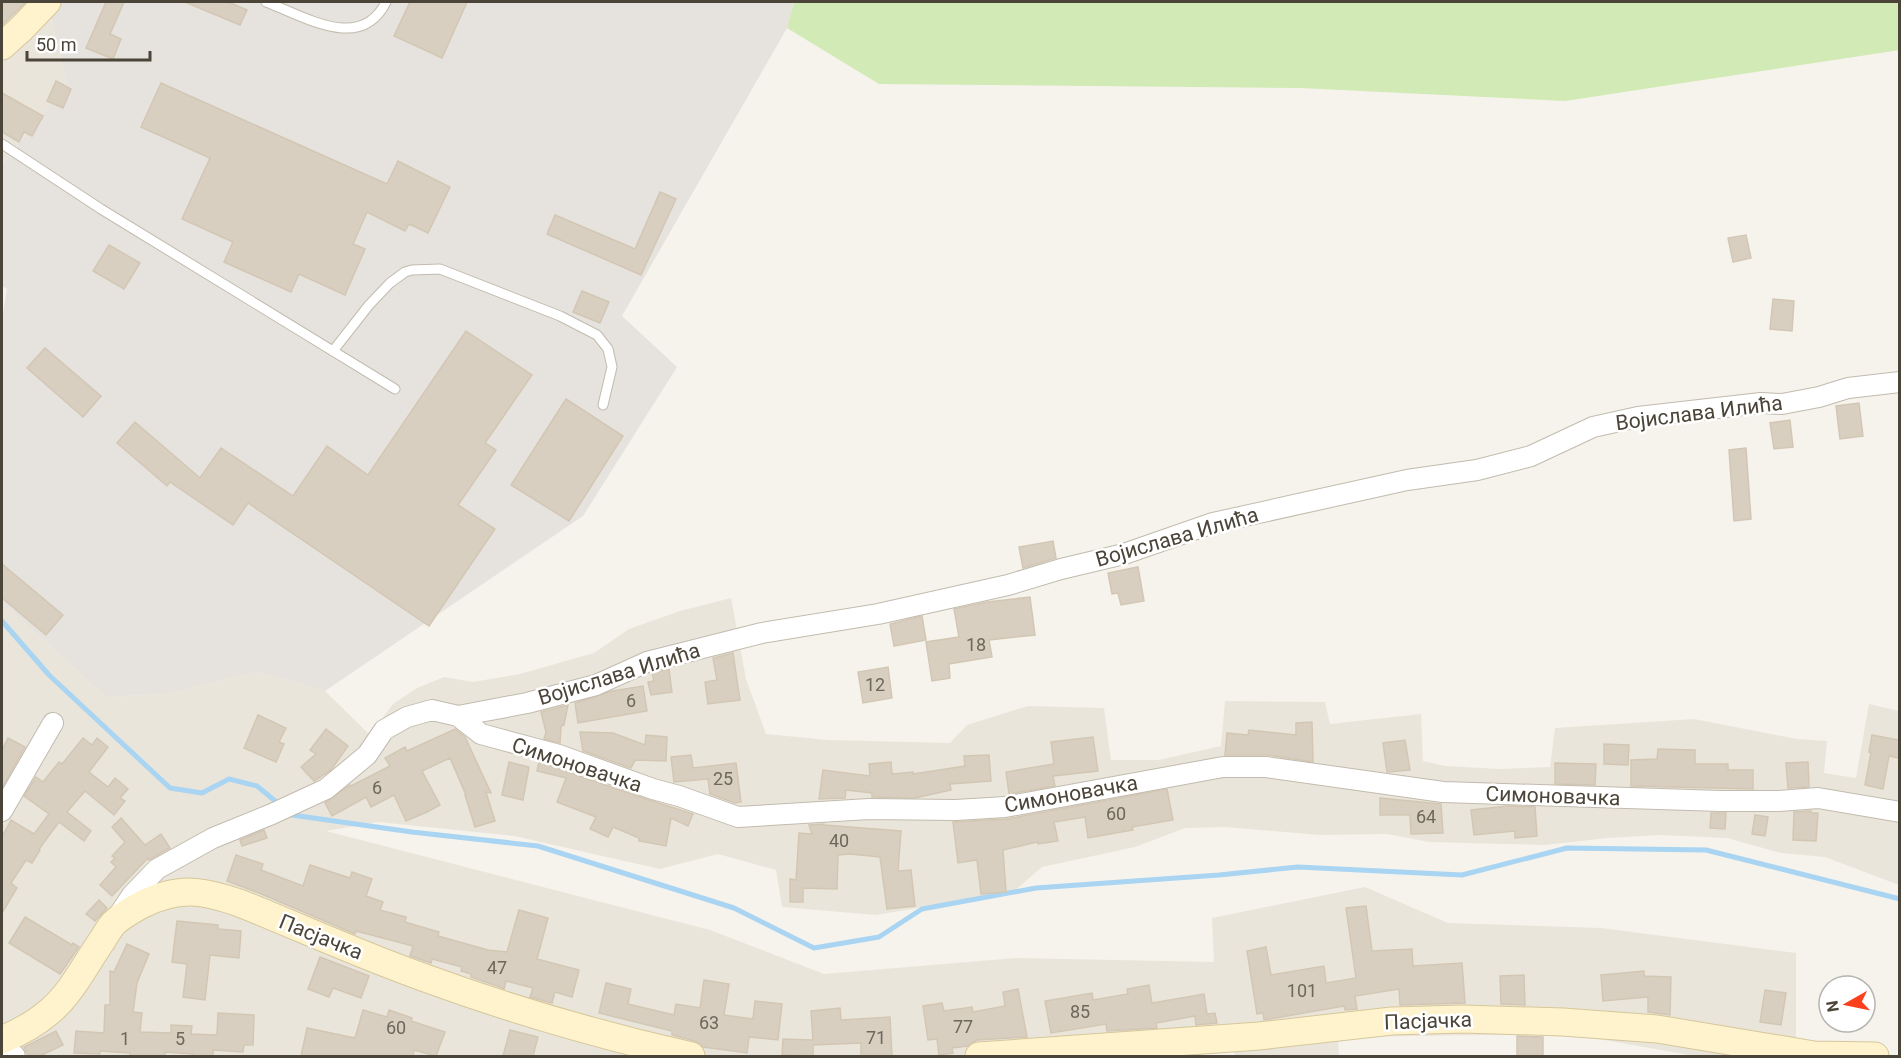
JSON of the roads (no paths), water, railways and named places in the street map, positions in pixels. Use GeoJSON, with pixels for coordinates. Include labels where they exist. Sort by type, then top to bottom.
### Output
{"type":"FeatureCollection","features":[{"type":"Feature","properties":{"kind":"main road"},"geometry":{"type":"LineString","coordinates":[[2,46],[47,2]]}},
{"type":"Feature","properties":{"kind":"main road","name":"Пасјачка"},"geometry":{"type":"LineString","coordinates":[[2,1040],[23,1030],[51,1011],[69,989],[113,924],[134,909],[170,893],[191,892],[212,894],[242,904],[397,968],[468,993],[578,1026],[691,1056]]}},
{"type":"Feature","properties":{"kind":"main road","name":"Пасјачка"},"geometry":{"type":"LineString","coordinates":[[979,1056],[1259,1036],[1392,1021],[1463,1019],[1553,1021],[1657,1029],[1814,1055],[1875,1056]]}},
{"type":"Feature","properties":{"kind":"street","name":"Војислава Илића"},"geometry":{"type":"LineString","coordinates":[[458,716],[527,703],[596,685],[647,662],[762,633],[878,614],[1008,585],[1124,554],[1213,523],[1407,480],[1488,468],[1532,456],[1593,427],[1638,417],[1761,403],[1782,404],[1819,397],[1848,388],[1899,382]]}},
{"type":"Feature","properties":{"kind":"street","name":"Симоновачка"},"geometry":{"type":"LineString","coordinates":[[113,924],[132,895],[157,869],[213,838],[326,789],[367,755],[384,730],[407,717],[432,710],[458,716],[481,734],[558,755],[738,817],[869,809],[956,810],[1005,807],[1223,767],[1266,767],[1443,792],[1721,801],[1818,798],[1899,812]]}},
{"type":"Feature","properties":{"kind":"street"},"geometry":{"type":"LineString","coordinates":[[2,811],[53,723]]}},
{"type":"Feature","properties":{"kind":"street"},"geometry":{"type":"LineString","coordinates":[[2,1045],[15,1056]]}},
{"type":"Feature","properties":{"kind":"lane"},"geometry":{"type":"LineString","coordinates":[[266,2],[344,30],[367,24],[379,13],[386,2]]}},
{"type":"Feature","properties":{"kind":"lane"},"geometry":{"type":"LineString","coordinates":[[2,144],[101,209],[395,389]]}},
{"type":"Feature","properties":{"kind":"lane"},"geometry":{"type":"LineString","coordinates":[[333,351],[369,305],[390,283],[405,272],[412,270],[440,269],[560,316],[597,335],[608,349],[612,367],[603,405]]}},
{"type":"Feature","properties":{"kind":"waterway"},"geometry":{"type":"LineString","coordinates":[[2,621],[49,675],[170,788],[202,793],[229,779],[257,786],[280,805]]}},
{"type":"Feature","properties":{"kind":"waterway"},"geometry":{"type":"LineString","coordinates":[[287,811],[292,815],[412,832],[538,846],[734,908],[814,948],[879,937],[922,909],[1036,888],[1298,867],[1462,875],[1567,848],[1706,850],[1900,899]]}}]}
